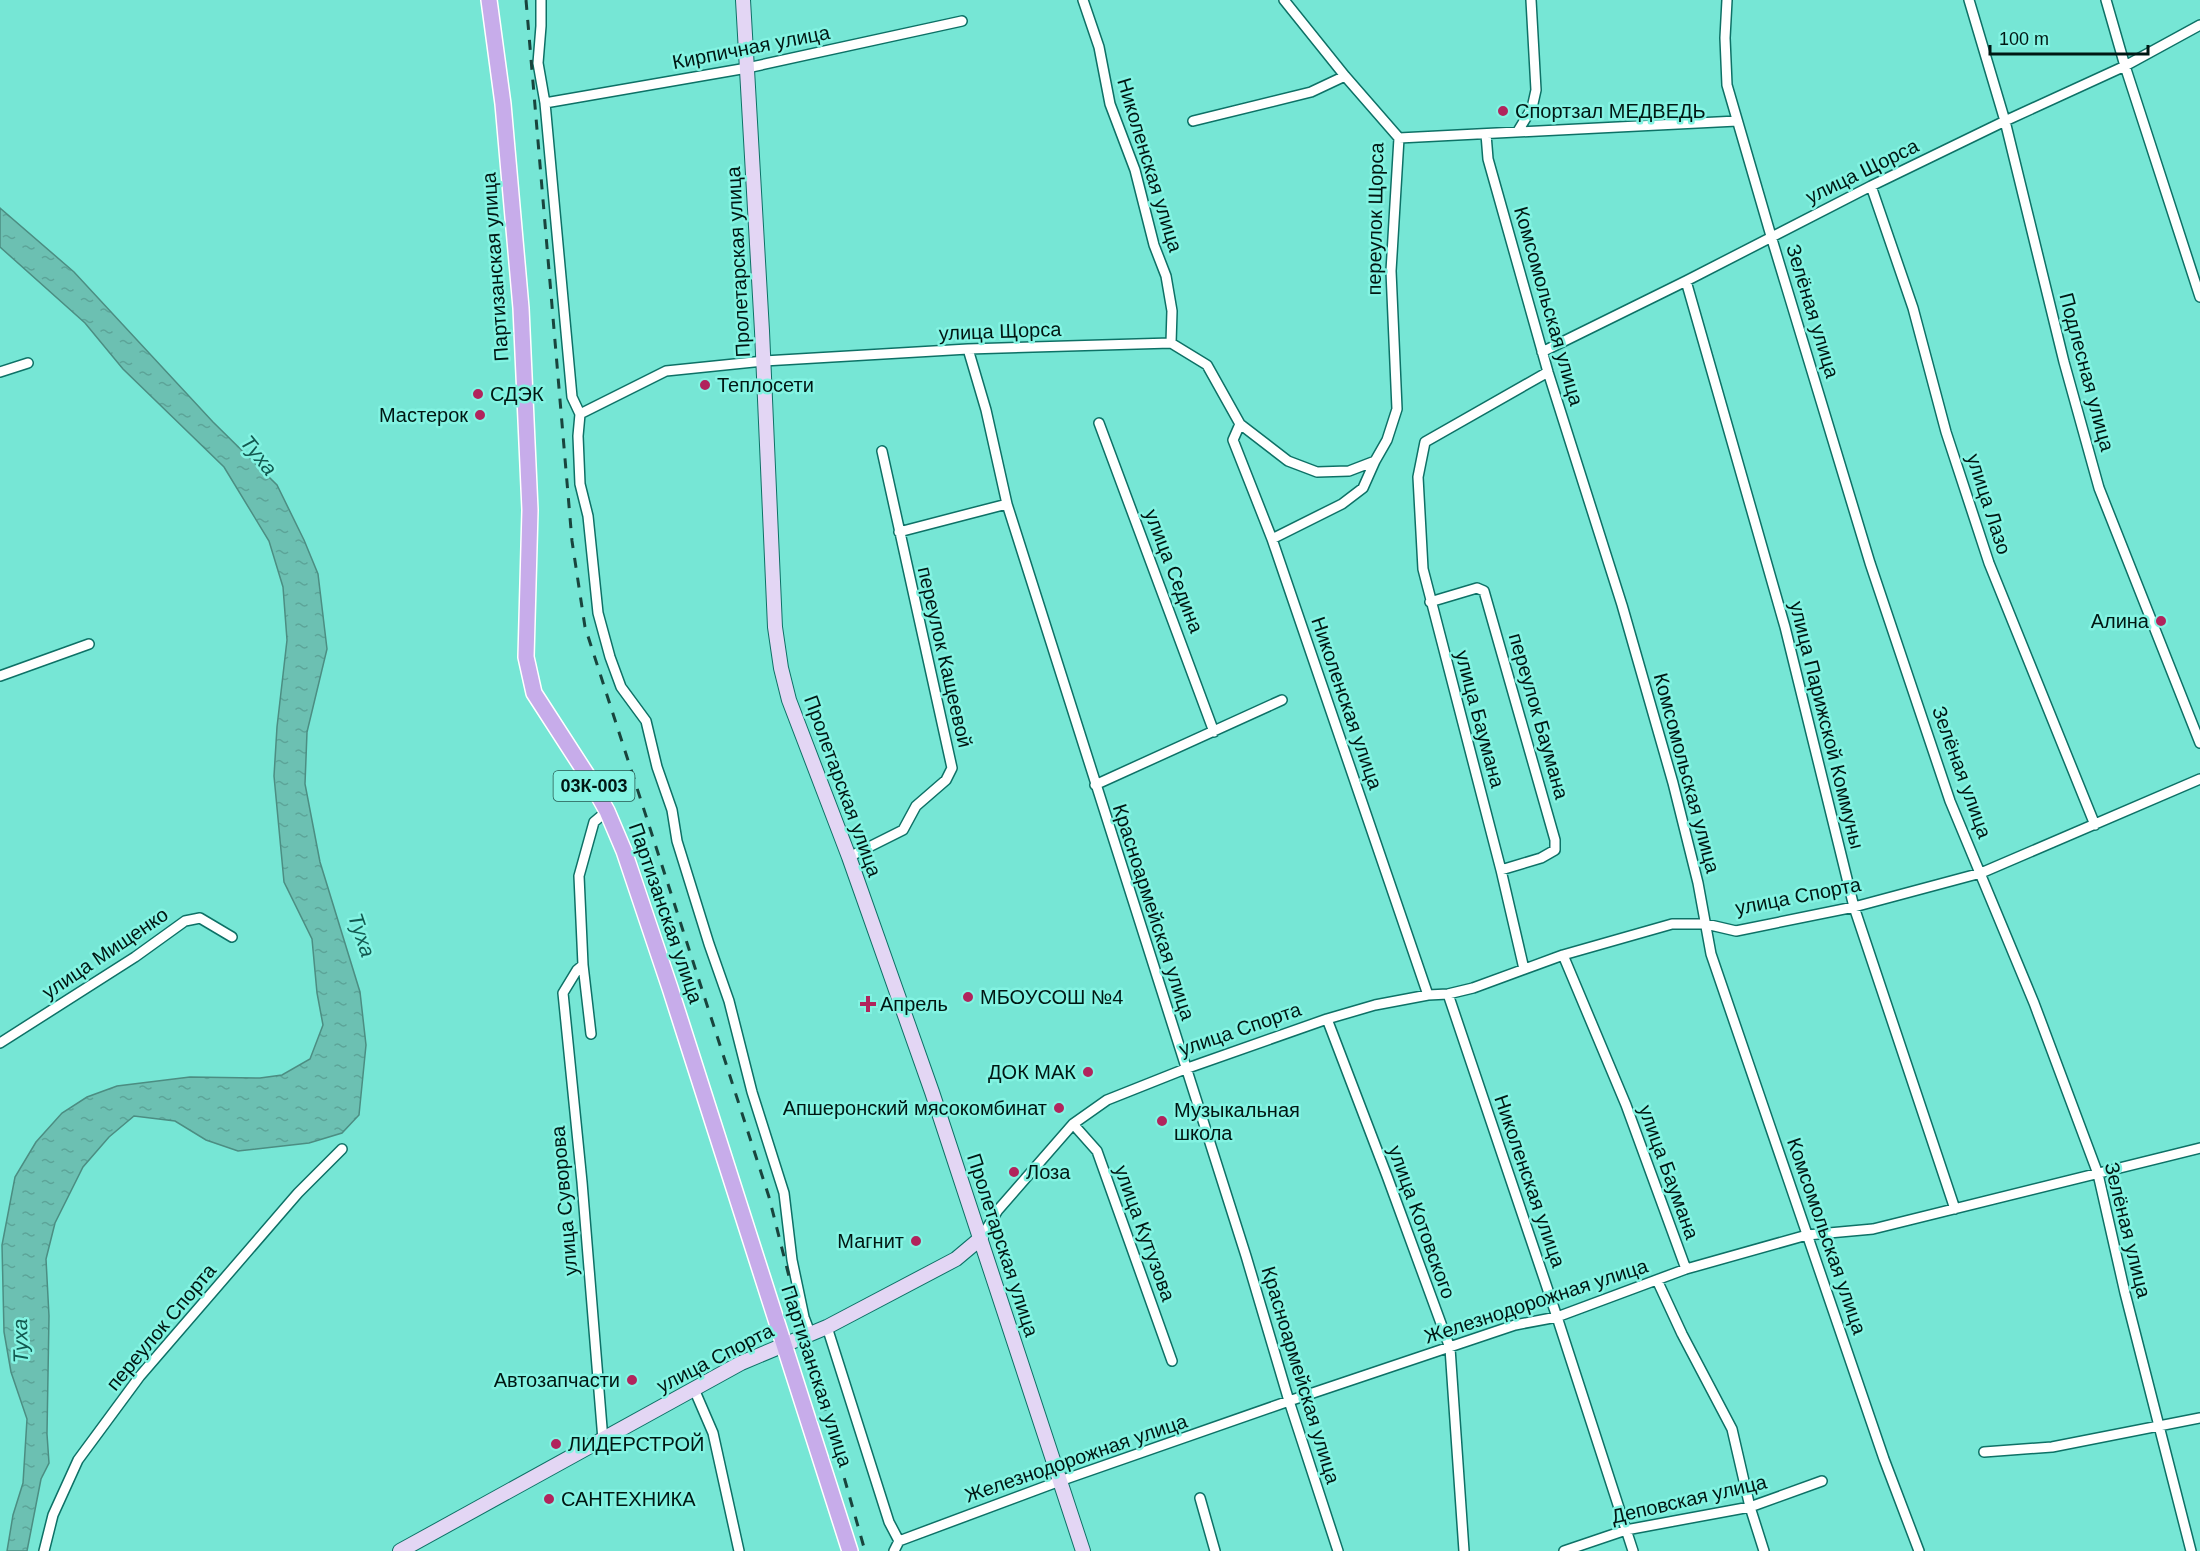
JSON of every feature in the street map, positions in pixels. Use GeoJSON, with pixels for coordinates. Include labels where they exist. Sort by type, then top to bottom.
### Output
{"type":"FeatureCollection","features":[{"type":"Feature","properties":{"kind":"main road","name":"Партизанская улица"},"geometry":{"type":"LineString","coordinates":[[489,0],[503,104],[522,308],[530,510],[526,657],[534,693],[587,775],[607,811],[624,851],[785,1343],[850,1551]]}},
{"type":"Feature","properties":{"kind":"street","name":"Партизанская улица"},"geometry":{"type":"LineString","coordinates":[[541,0],[542,26],[538,63],[545,103],[572,397],[580,414],[580,484],[588,516],[598,613],[621,687],[646,721],[652,739],[655,760],[672,810],[677,841],[729,1001],[752,1092],[784,1194],[792,1260],[804,1317],[810,1333]]}},
{"type":"Feature","properties":{"kind":"street","name":"Пролетарская улица"},"geometry":{"type":"LineString","coordinates":[[743,0],[764,361],[776,627],[781,668],[800,730],[849,857],[932,1092],[1083,1551]]}},
{"type":"Feature","properties":{"kind":"street","name":"Николенская улица"},"geometry":{"type":"LineString","coordinates":[[1083,0],[1099,47],[1110,104],[1135,170],[1154,245],[1166,276],[1172,311],[1171,343]]}},
{"type":"Feature","properties":{"kind":"street","name":"переулок Щорса"},"geometry":{"type":"LineString","coordinates":[[1284,0],[1399,138],[1391,271],[1397,409],[1387,440],[1374,461]]}},
{"type":"Feature","properties":{"kind":"street"},"geometry":{"type":"LineString","coordinates":[[1518,132],[1532,108],[1536,90],[1531,0]]}},
{"type":"Feature","properties":{"kind":"street","name":"Зелёная улица"},"geometry":{"type":"LineString","coordinates":[[1727,0],[1725,38],[1727,85],[1771,236],[1882,597],[1950,801],[2034,1003],[2098,1174],[2125,1293],[2191,1551]]}},
{"type":"Feature","properties":{"kind":"street","name":"Подлесная улица"},"geometry":{"type":"LineString","coordinates":[[1969,0],[2005,121],[2064,362],[2099,488],[2200,743]]}},
{"type":"Feature","properties":{"kind":"street"},"geometry":{"type":"LineString","coordinates":[[2106,0],[2125,66],[2200,297]]}},
{"type":"Feature","properties":{"kind":"street","name":"Кирпичная улица"},"geometry":{"type":"LineString","coordinates":[[545,103],[747,68],[962,21]]}},
{"type":"Feature","properties":{"kind":"street","name":"улица Щорса"},"geometry":{"type":"LineString","coordinates":[[1542,352],[1871,186],[2125,66],[2200,25]]}},
{"type":"Feature","properties":{"kind":"street"},"geometry":{"type":"LineString","coordinates":[[1193,121],[1311,92],[1345,76]]}},
{"type":"Feature","properties":{"kind":"street"},"geometry":{"type":"LineString","coordinates":[[1399,138],[1737,121]]}},
{"type":"Feature","properties":{"kind":"street","name":"Комсомольская улица"},"geometry":{"type":"LineString","coordinates":[[1486,134],[1488,159],[1542,352],[1622,605],[1673,783],[1711,954],[1884,1459],[1919,1551]]}},
{"type":"Feature","properties":{"kind":"street","name":"улица Лазо"},"geometry":{"type":"LineString","coordinates":[[1871,186],[1913,308],[1946,432],[1989,563],[2095,825]]}},
{"type":"Feature","properties":{"kind":"street","name":"улица Парижской Коммуны"},"geometry":{"type":"LineString","coordinates":[[1686,281],[1785,627],[1854,907],[1955,1209]]}},
{"type":"Feature","properties":{"kind":"street"},"geometry":{"type":"LineString","coordinates":[[1171,343],[1207,365],[1240,424],[1288,461],[1317,472],[1349,471],[1374,461]]}},
{"type":"Feature","properties":{"kind":"street","name":"улица Щорса"},"geometry":{"type":"LineString","coordinates":[[580,414],[666,371],[764,361],[968,349],[1171,343]]}},
{"type":"Feature","properties":{"kind":"street","name":"Красноармейская улица"},"geometry":{"type":"LineString","coordinates":[[968,349],[986,410],[1007,504],[1338,1551]]}},
{"type":"Feature","properties":{"kind":"street"},"geometry":{"type":"LineString","coordinates":[[0,372],[28,363]]}},
{"type":"Feature","properties":{"kind":"street","name":"улица Баумана"},"geometry":{"type":"LineString","coordinates":[[1524,969],[1501,870],[1430,602],[1423,569],[1418,477],[1425,442],[1548,372]]}},
{"type":"Feature","properties":{"kind":"street","name":"улица Седина"},"geometry":{"type":"LineString","coordinates":[[1099,423],[1214,732]]}},
{"type":"Feature","properties":{"kind":"street","name":"Николенская улица"},"geometry":{"type":"LineString","coordinates":[[1240,424],[1233,440],[1272,538],[1428,995]]}},
{"type":"Feature","properties":{"kind":"street","name":"переулок Кащеевой"},"geometry":{"type":"LineString","coordinates":[[849,857],[903,830],[916,806],[946,780],[952,768],[882,451]]}},
{"type":"Feature","properties":{"kind":"street"},"geometry":{"type":"LineString","coordinates":[[1272,538],[1342,504],[1364,488],[1374,461]]}},
{"type":"Feature","properties":{"kind":"street"},"geometry":{"type":"LineString","coordinates":[[899,532],[1007,504]]}},
{"type":"Feature","properties":{"kind":"street","name":"переулок Баумана"},"geometry":{"type":"LineString","coordinates":[[1430,602],[1477,588],[1484,591],[1555,840],[1555,850],[1541,858],[1501,870]]}},
{"type":"Feature","properties":{"kind":"street"},"geometry":{"type":"LineString","coordinates":[[0,676],[89,644]]}},
{"type":"Feature","properties":{"kind":"street"},"geometry":{"type":"LineString","coordinates":[[1095,785],[1282,700]]}},
{"type":"Feature","properties":{"kind":"street","name":"улица Спорта"},"geometry":{"type":"LineString","coordinates":[[400,1551],[741,1363],[827,1327],[957,1259],[981,1238],[998,1210],[1073,1124],[1107,1100],[1185,1069],[1327,1019],[1375,1005],[1473,988],[1563,955],[1671,924],[1706,924],[1736,931],[1854,907],[1981,873],[2200,780]]}},
{"type":"Feature","properties":{"kind":"street"},"geometry":{"type":"LineString","coordinates":[[591,1034],[583,966],[579,876],[594,822],[607,811]]}},
{"type":"Feature","properties":{"kind":"street","name":"улица Мищенко"},"geometry":{"type":"LineString","coordinates":[[0,1043],[135,957],[185,921],[200,918],[232,937]]}},
{"type":"Feature","properties":{"kind":"street","name":"улица Баумана"},"geometry":{"type":"LineString","coordinates":[[1563,955],[1626,1105],[1686,1269]]}},
{"type":"Feature","properties":{"kind":"street","name":"улица Суворова"},"geometry":{"type":"LineString","coordinates":[[583,966],[577,970],[563,993],[582,1182],[603,1440]]}},
{"type":"Feature","properties":{"kind":"street","name":"Николенская улица"},"geometry":{"type":"LineString","coordinates":[[1448,994],[1633,1551]]}},
{"type":"Feature","properties":{"kind":"street","name":"улица Котовского"},"geometry":{"type":"LineString","coordinates":[[1327,1019],[1450,1348],[1464,1551]]}},
{"type":"Feature","properties":{"kind":"street","name":"улица Кутузова"},"geometry":{"type":"LineString","coordinates":[[1073,1124],[1097,1151],[1172,1361]]}},
{"type":"Feature","properties":{"kind":"street","name":"Железнодорожная улица"},"geometry":{"type":"LineString","coordinates":[[899,1541],[1060,1481],[1289,1401],[1515,1325],[1557,1317],[1686,1269],[1808,1235],[1873,1229],[2200,1148]]}},
{"type":"Feature","properties":{"kind":"street","name":"переулок Спорта"},"geometry":{"type":"LineString","coordinates":[[44,1551],[53,1515],[78,1460],[140,1376],[298,1193],[342,1149]]}},
{"type":"Feature","properties":{"kind":"street"},"geometry":{"type":"LineString","coordinates":[[1657,1280],[1682,1334],[1732,1429],[1750,1507],[1764,1551]]}},
{"type":"Feature","properties":{"kind":"street","name":"Партизанская улица"},"geometry":{"type":"LineString","coordinates":[[827,1327],[886,1512],[899,1541]]}},
{"type":"Feature","properties":{"kind":"street"},"geometry":{"type":"LineString","coordinates":[[694,1389],[713,1433],[739,1551]]}},
{"type":"Feature","properties":{"kind":"street"},"geometry":{"type":"LineString","coordinates":[[1984,1452],[2052,1447],[2200,1418]]}},
{"type":"Feature","properties":{"kind":"street","name":"Деповская улица"},"geometry":{"type":"LineString","coordinates":[[1564,1551],[1626,1530],[1750,1507],[1821,1481]]}},
{"type":"Feature","properties":{"kind":"street"},"geometry":{"type":"LineString","coordinates":[[1200,1498],[1215,1551]]}},
{"type":"Feature","properties":{"kind":"street"},"geometry":{"type":"LineString","coordinates":[[894,1551],[899,1541]]}},
{"type":"Feature","properties":{"kind":"water","name":"Туха"},"geometry":{"type":"Polygon","coordinates":[[[0,208],[74,272],[213,422],[277,485],[304,540],[318,574],[327,649],[307,732],[305,784],[320,862],[360,992],[366,1045],[359,1115],[342,1133],[309,1143],[238,1151],[206,1140],[175,1121],[134,1116],[109,1137],[83,1167],[55,1223],[46,1259],[49,1316],[47,1434],[49,1463],[41,1479],[27,1551],[7,1551],[13,1515],[23,1483],[27,1419],[11,1372],[4,1332],[2,1245],[15,1177],[36,1142],[62,1113],[87,1097],[117,1086],[190,1077],[260,1078],[282,1075],[310,1059],[323,1025],[317,993],[312,939],[284,882],[274,776],[287,640],[283,587],[269,541],[224,467],[123,369],[85,323],[0,247],[0,208]]]}},
{"type":"Feature","properties":{"kind":"railway"},"geometry":{"type":"LineString","coordinates":[[526,0],[572,541],[585,627],[769,1197],[804,1336],[865,1551]]}},
{"type":"Feature","properties":{"kind":"place","name":"Спортзал МЕДВЕДЬ"},"geometry":{"type":"Point","coordinates":[1503,111]}},
{"type":"Feature","properties":{"kind":"place","name":"Теплосети"},"geometry":{"type":"Point","coordinates":[705,385]}},
{"type":"Feature","properties":{"kind":"place","name":"СДЭК"},"geometry":{"type":"Point","coordinates":[478,394]}},
{"type":"Feature","properties":{"kind":"place","name":"Мастерок"},"geometry":{"type":"Point","coordinates":[480,415]}},
{"type":"Feature","properties":{"kind":"place","name":"Алина"},"geometry":{"type":"Point","coordinates":[2161,621]}},
{"type":"Feature","properties":{"kind":"place","name":"МБОУСОШ №4"},"geometry":{"type":"Point","coordinates":[968,997]}},
{"type":"Feature","properties":{"kind":"place","name":"Апрель"},"geometry":{"type":"Point","coordinates":[868,1004]}},
{"type":"Feature","properties":{"kind":"place","name":"ДОК МАК"},"geometry":{"type":"Point","coordinates":[1088,1072]}},
{"type":"Feature","properties":{"kind":"place","name":"Апшеронский мясокомбинат"},"geometry":{"type":"Point","coordinates":[1059,1108]}},
{"type":"Feature","properties":{"kind":"place","name":"Музыкальная школа"},"geometry":{"type":"Point","coordinates":[1162,1121]}},
{"type":"Feature","properties":{"kind":"place","name":"Лоза"},"geometry":{"type":"Point","coordinates":[1014,1172]}},
{"type":"Feature","properties":{"kind":"place","name":"Магнит"},"geometry":{"type":"Point","coordinates":[916,1241]}},
{"type":"Feature","properties":{"kind":"place","name":"Автозапчасти"},"geometry":{"type":"Point","coordinates":[632,1380]}},
{"type":"Feature","properties":{"kind":"place","name":"ЛИДЕРСТРОЙ"},"geometry":{"type":"Point","coordinates":[556,1444]}},
{"type":"Feature","properties":{"kind":"place","name":"САНТЕХНИКА"},"geometry":{"type":"Point","coordinates":[549,1499]}}]}
